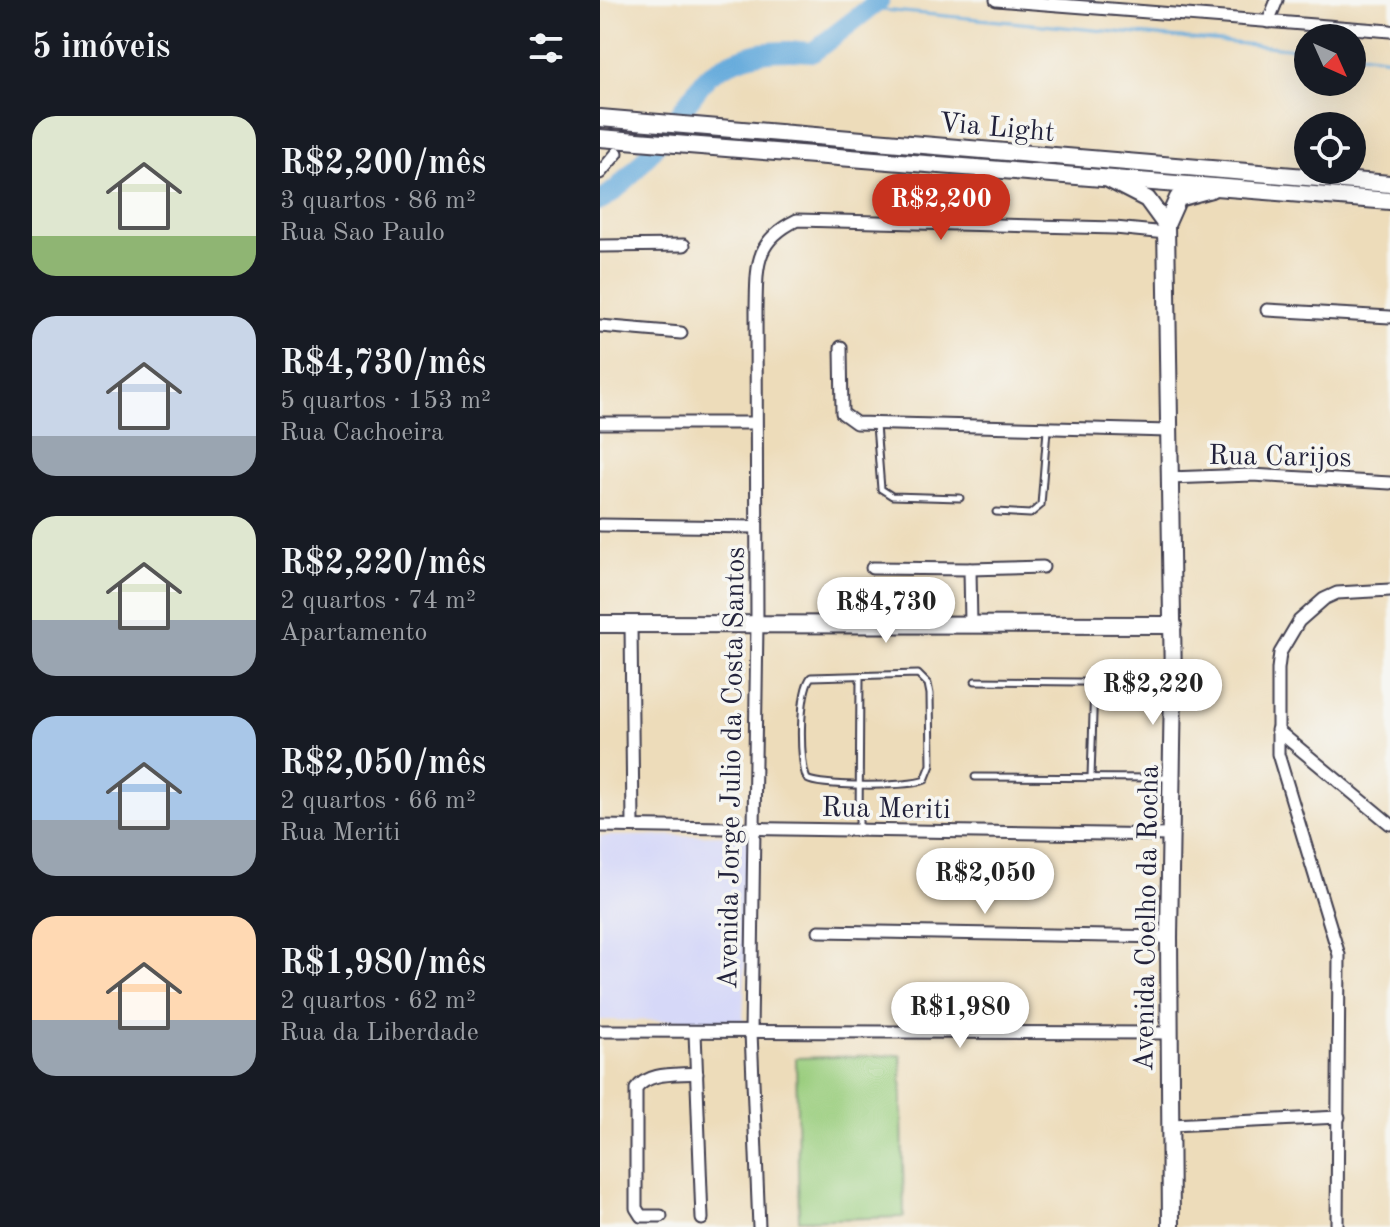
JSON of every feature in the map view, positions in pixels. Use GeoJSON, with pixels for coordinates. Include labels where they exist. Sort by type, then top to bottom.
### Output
{"type":"FeatureCollection","features":[{"type":"Feature","properties":{"kind":"main road","name":"Via Light"},"geometry":{"type":"LineString","coordinates":[[600,118],[1390,184]]}},
{"type":"Feature","properties":{"kind":"main road","name":"Via Light"},"geometry":{"type":"LineString","coordinates":[[600,138],[1390,201]]}},
{"type":"Feature","properties":{"kind":"main road"},"geometry":{"type":"LineString","coordinates":[[1104,177],[1147,199],[1166,229]]}},
{"type":"Feature","properties":{"kind":"main road"},"geometry":{"type":"LineString","coordinates":[[1166,229],[1172,207],[1185,194],[1229,187]]}},
{"type":"Feature","properties":{"kind":"main road","name":"Avenida Coelho da Rocha"},"geometry":{"type":"LineString","coordinates":[[1166,229],[1173,625],[1169,937],[1171,1227]]}},
{"type":"Feature","properties":{"kind":"main road"},"geometry":{"type":"LineString","coordinates":[[600,624],[1173,625]]}},
{"type":"Feature","properties":{"kind":"street"},"geometry":{"type":"LineString","coordinates":[[996,0],[1143,6],[1268,22],[1390,31]]}},
{"type":"Feature","properties":{"kind":"street"},"geometry":{"type":"LineString","coordinates":[[1268,22],[1277,0]]}},
{"type":"Feature","properties":{"kind":"street"},"geometry":{"type":"LineString","coordinates":[[600,173],[617,153]]}},
{"type":"Feature","properties":{"kind":"street","name":"Avenida Jorge Julio da Costa Santos"},"geometry":{"type":"LineString","coordinates":[[759,1227],[751,1032],[757,624],[756,309],[757,263],[764,245],[780,228],[797,220],[1166,229]]}},
{"type":"Feature","properties":{"kind":"street"},"geometry":{"type":"LineString","coordinates":[[600,246],[684,245]]}},
{"type":"Feature","properties":{"kind":"street"},"geometry":{"type":"LineString","coordinates":[[1267,310],[1390,317]]}},
{"type":"Feature","properties":{"kind":"street"},"geometry":{"type":"LineString","coordinates":[[600,326],[681,333]]}},
{"type":"Feature","properties":{"kind":"street"},"geometry":{"type":"LineString","coordinates":[[841,347],[842,413],[856,423],[1169,431]]}},
{"type":"Feature","properties":{"kind":"street"},"geometry":{"type":"LineString","coordinates":[[600,423],[755,423]]}},
{"type":"Feature","properties":{"kind":"street","name":"Rua Carijos"},"geometry":{"type":"LineString","coordinates":[[1169,478],[1252,475],[1390,483]]}},
{"type":"Feature","properties":{"kind":"street"},"geometry":{"type":"LineString","coordinates":[[600,525],[756,527]]}},
{"type":"Feature","properties":{"kind":"street"},"geometry":{"type":"LineString","coordinates":[[872,568],[1043,567]]}},
{"type":"Feature","properties":{"kind":"street"},"geometry":{"type":"LineString","coordinates":[[970,569],[971,625]]}},
{"type":"Feature","properties":{"kind":"street"},"geometry":{"type":"LineString","coordinates":[[1337,1227],[1339,955],[1278,754],[1280,653],[1299,621],[1324,599],[1337,593],[1390,590]]}},
{"type":"Feature","properties":{"kind":"street"},"geometry":{"type":"LineString","coordinates":[[631,624],[633,826]]}},
{"type":"Feature","properties":{"kind":"street"},"geometry":{"type":"LineString","coordinates":[[1277,730],[1390,824]]}},
{"type":"Feature","properties":{"kind":"street","name":"Rua Meriti"},"geometry":{"type":"LineString","coordinates":[[600,826],[1172,835]]}},
{"type":"Feature","properties":{"kind":"street"},"geometry":{"type":"LineString","coordinates":[[819,931],[1169,937]]}},
{"type":"Feature","properties":{"kind":"street"},"geometry":{"type":"LineString","coordinates":[[600,1031],[1169,1033]]}},
{"type":"Feature","properties":{"kind":"street"},"geometry":{"type":"LineString","coordinates":[[695,1032],[702,1219]]}},
{"type":"Feature","properties":{"kind":"street"},"geometry":{"type":"LineString","coordinates":[[661,1216],[641,1216],[636,1208],[636,1089],[642,1081],[652,1077],[697,1073]]}},
{"type":"Feature","properties":{"kind":"street"},"geometry":{"type":"LineString","coordinates":[[1171,1125],[1339,1117]]}},
{"type":"Feature","properties":{"kind":"street"},"geometry":{"type":"LineString","coordinates":[[1157,1227],[1171,1227]]}},
{"type":"Feature","properties":{"kind":"lane"},"geometry":{"type":"LineString","coordinates":[[876,424],[881,489],[892,496],[960,498]]}},
{"type":"Feature","properties":{"kind":"lane"},"geometry":{"type":"LineString","coordinates":[[996,512],[1030,514],[1041,505],[1047,429]]}},
{"type":"Feature","properties":{"kind":"lane"},"geometry":{"type":"LineString","coordinates":[[918,674],[924,678],[930,694],[931,765],[929,774],[919,783],[816,784],[807,779],[803,740],[804,688],[811,677],[860,676],[918,674]]}},
{"type":"Feature","properties":{"kind":"lane"},"geometry":{"type":"LineString","coordinates":[[859,830],[860,676]]}},
{"type":"Feature","properties":{"kind":"lane"},"geometry":{"type":"LineString","coordinates":[[975,681],[1173,683]]}},
{"type":"Feature","properties":{"kind":"lane"},"geometry":{"type":"LineString","coordinates":[[1091,777],[1094,682]]}},
{"type":"Feature","properties":{"kind":"lane"},"geometry":{"type":"LineString","coordinates":[[975,777],[1173,778]]}},
{"type":"Feature","properties":{"kind":"shaded area"},"geometry":{"type":"Polygon","coordinates":[[[750,835],[743,1021],[600,1020],[600,836],[750,835]]]}},
{"type":"Feature","properties":{"kind":"green space"},"geometry":{"type":"Polygon","coordinates":[[[901,1055],[904,1217],[799,1220],[796,1058],[901,1055]]]}},
{"type":"Feature","properties":{"kind":"waterway"},"geometry":{"type":"LineString","coordinates":[[600,200],[613,192],[641,163],[708,76],[733,61],[758,54],[813,52],[880,0]]}},
{"type":"Feature","properties":{"kind":"waterway"},"geometry":{"type":"LineString","coordinates":[[856,21],[882,10],[1294,49]]}},
{"type":"Feature","properties":{"kind":"waterway"},"geometry":{"type":"LineString","coordinates":[[1366,55],[1390,58]]}}]}
